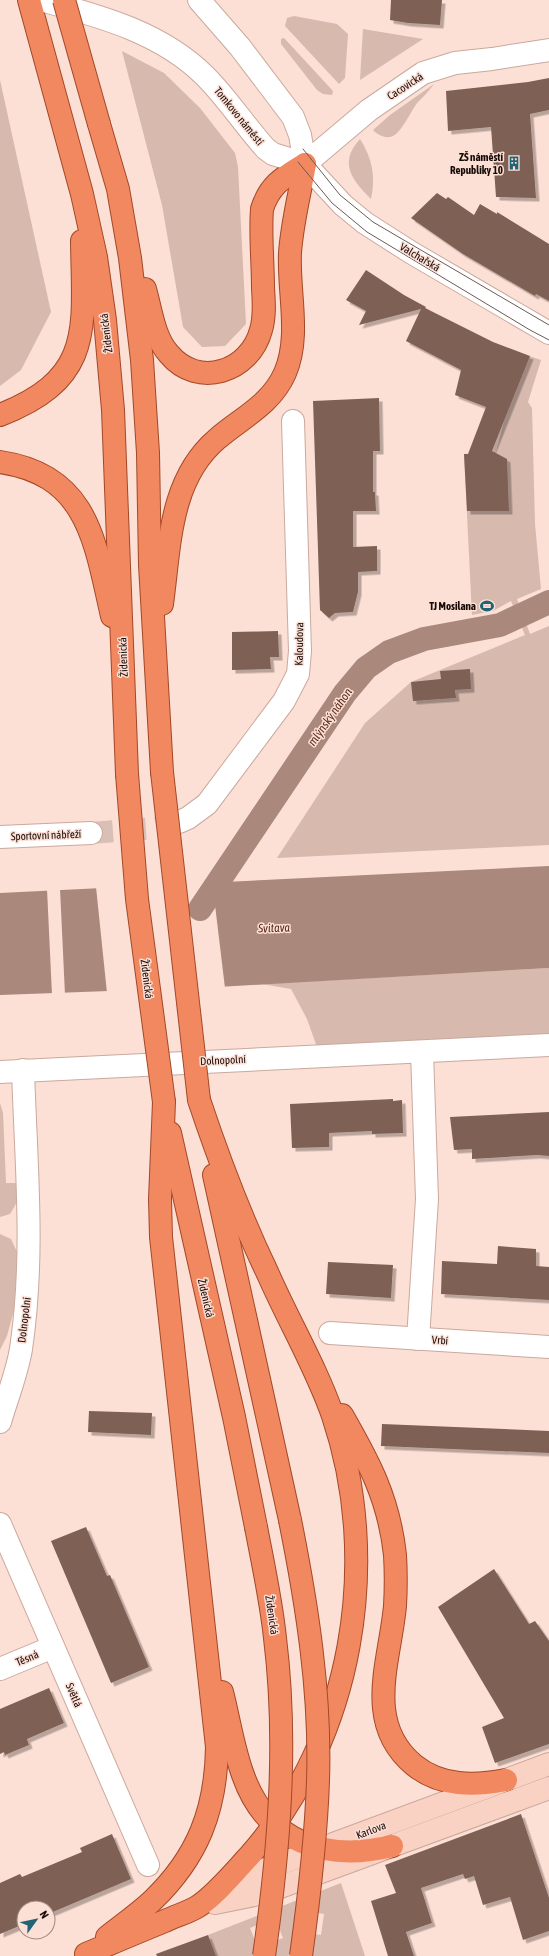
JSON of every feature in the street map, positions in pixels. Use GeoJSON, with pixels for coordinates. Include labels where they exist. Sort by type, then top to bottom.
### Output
{"type":"FeatureCollection","features":[{"type":"Feature","properties":{"kind":"highway","name":"Židenická"},"geometry":{"type":"LineString","coordinates":[[29,0],[82,194],[96,257],[110,366],[120,567],[127,774],[137,899],[164,1102],[234,1417],[266,1578],[275,1639],[280,1700],[281,1780],[276,1867],[264,1956]]}},
{"type":"Feature","properties":{"kind":"highway"},"geometry":{"type":"LineString","coordinates":[[64,0],[162,345],[169,354],[183,366],[200,372],[211,373],[224,371],[236,366],[246,359],[254,349],[261,330],[264,311],[262,209],[267,195],[273,187],[305,164]]}},
{"type":"Feature","properties":{"kind":"highway"},"geometry":{"type":"LineString","coordinates":[[155,659],[173,521],[177,501],[184,482],[194,465],[216,440],[268,400],[281,380],[290,358],[293,343],[290,255],[305,164]]}},
{"type":"Feature","properties":{"kind":"highway"},"geometry":{"type":"LineString","coordinates":[[118,188],[131,265],[142,367],[155,659],[162,772],[199,1100],[301,1572],[316,1692],[318,1780],[313,1873],[301,1956]]}},
{"type":"Feature","properties":{"kind":"highway"},"geometry":{"type":"LineString","coordinates":[[0,415],[37,397],[56,382],[73,358],[77,348],[82,325],[82,194]]}},
{"type":"Feature","properties":{"kind":"highway"},"geometry":{"type":"LineString","coordinates":[[0,462],[32,470],[59,484],[71,496],[82,513],[97,553],[124,668]]}},
{"type":"Feature","properties":{"kind":"highway"},"geometry":{"type":"LineString","coordinates":[[199,1100],[222,1166],[243,1219],[268,1275],[312,1364],[369,1463],[386,1509],[392,1532],[396,1582],[395,1607],[386,1668],[384,1710],[392,1738],[409,1761],[430,1776],[441,1780],[470,1785],[488,1784],[506,1780]]}},
{"type":"Feature","properties":{"kind":"highway"},"geometry":{"type":"LineString","coordinates":[[164,1102],[160,1199],[161,1237],[202,1611],[243,1774],[258,1803],[274,1824],[286,1835],[300,1842],[320,1849],[354,1852],[392,1846]]}},
{"type":"Feature","properties":{"kind":"highway"},"geometry":{"type":"LineString","coordinates":[[198,1906],[239,1868],[274,1824],[308,1767],[333,1708],[349,1647],[355,1600],[356,1551],[350,1482],[334,1418],[312,1364]]}},
{"type":"Feature","properties":{"kind":"highway","name":"Karlova"},"geometry":{"type":"LineString","coordinates":[[198,1906],[86,1954],[151,1903],[188,1860],[205,1826],[214,1787],[216,1747],[202,1611]]}},
{"type":"Feature","properties":{"kind":"main road","name":"Karlova"},"geometry":{"type":"LineString","coordinates":[[198,1906],[255,1873],[549,1764]]}},
{"type":"Feature","properties":{"kind":"main road","name":"Karlova"},"geometry":{"type":"LineString","coordinates":[[198,1906],[264,1893],[549,1788]]}},
{"type":"Feature","properties":{"kind":"street","name":"Tomkovo náměstí"},"geometry":{"type":"LineString","coordinates":[[41,0],[88,12],[122,24],[169,49],[204,75],[224,97],[266,149],[273,154],[305,164]]}},
{"type":"Feature","properties":{"kind":"street"},"geometry":{"type":"LineString","coordinates":[[199,0],[240,47],[293,117],[300,135],[305,164]]}},
{"type":"Feature","properties":{"kind":"street","name":"Cacovická"},"geometry":{"type":"LineString","coordinates":[[305,164],[368,110],[423,73],[455,63],[549,50]]}},
{"type":"Feature","properties":{"kind":"street","name":"Valchařská"},"geometry":{"type":"LineString","coordinates":[[305,164],[343,205],[365,223],[412,253],[549,333]]}},
{"type":"Feature","properties":{"kind":"street","name":"Kaloudova"},"geometry":{"type":"LineString","coordinates":[[179,822],[188,818],[207,804],[284,701],[298,674],[300,651],[293,422]]}},
{"type":"Feature","properties":{"kind":"street","name":"Sportovní nábřeží"},"geometry":{"type":"LineString","coordinates":[[0,837],[91,833]]}},
{"type":"Feature","properties":{"kind":"street","name":"Dolnopolní"},"geometry":{"type":"LineString","coordinates":[[0,1072],[549,1045]]}},
{"type":"Feature","properties":{"kind":"street"},"geometry":{"type":"LineString","coordinates":[[418,1339],[426,1199],[422,1052]]}},
{"type":"Feature","properties":{"kind":"street","name":"Dolnopolní"},"geometry":{"type":"LineString","coordinates":[[0,1422],[20,1351],[29,1278],[30,1223],[23,1070]]}},
{"type":"Feature","properties":{"kind":"street","name":"Vrbí"},"geometry":{"type":"LineString","coordinates":[[330,1334],[549,1348]]}},
{"type":"Feature","properties":{"kind":"street","name":"Světlá"},"geometry":{"type":"LineString","coordinates":[[0,1524],[148,1865]]}},
{"type":"Feature","properties":{"kind":"street","name":"Těsná"},"geometry":{"type":"LineString","coordinates":[[0,1670],[53,1647]]}},
{"type":"Feature","properties":{"kind":"shaded area"},"geometry":{"type":"Polygon","coordinates":[[[294,16],[337,24],[348,34],[345,78],[339,84],[285,26],[287,18],[294,16]]]}},
{"type":"Feature","properties":{"kind":"shaded area"},"geometry":{"type":"Polygon","coordinates":[[[363,29],[423,39],[360,80],[363,29]]]}},
{"type":"Feature","properties":{"kind":"shaded area"},"geometry":{"type":"Polygon","coordinates":[[[284,38],[333,91],[332,95],[323,94],[317,90],[281,44],[281,39],[284,38]]]}},
{"type":"Feature","properties":{"kind":"shaded area"},"geometry":{"type":"Polygon","coordinates":[[[122,51],[164,73],[200,108],[235,153],[238,167],[246,324],[225,346],[202,347],[183,327],[162,205],[122,51]]]}},
{"type":"Feature","properties":{"kind":"shaded area"},"geometry":{"type":"Polygon","coordinates":[[[0,80],[51,312],[21,370],[0,386],[0,80]]]}},
{"type":"Feature","properties":{"kind":"shaded area"},"geometry":{"type":"Polygon","coordinates":[[[434,84],[417,103],[394,136],[383,136],[373,130],[390,115],[434,84]]]}},
{"type":"Feature","properties":{"kind":"shaded area"},"geometry":{"type":"Polygon","coordinates":[[[360,139],[370,160],[372,168],[373,183],[371,199],[358,185],[350,171],[350,156],[353,148],[360,139]]]}},
{"type":"Feature","properties":{"kind":"shaded area","name":"TJ Mosilana"},"geometry":{"type":"Polygon","coordinates":[[[529,356],[541,360],[528,402],[532,408],[535,524],[541,589],[517,599],[530,634],[549,626],[549,845],[277,858],[365,723],[411,682],[525,635],[511,601],[493,611],[472,615],[464,454],[496,452],[504,421],[529,356]]]}},
{"type":"Feature","properties":{"kind":"shaded area"},"geometry":{"type":"Polygon","coordinates":[[[549,968],[549,1036],[317,1047],[307,1019],[291,989],[262,984],[549,968]]]}},
{"type":"Feature","properties":{"kind":"shaded area"},"geometry":{"type":"Polygon","coordinates":[[[0,1103],[3,1113],[6,1183],[19,1183],[20,1197],[10,1214],[0,1217],[0,1103]]]}},
{"type":"Feature","properties":{"kind":"shaded area"},"geometry":{"type":"Polygon","coordinates":[[[0,1234],[11,1239],[17,1252],[15,1306],[7,1336],[0,1350],[0,1234]]]}},
{"type":"Feature","properties":{"kind":"shaded area"},"geometry":{"type":"Polygon","coordinates":[[[341,1883],[365,1956],[216,1956],[208,1935],[341,1883]],[[297,1910],[294,1931],[321,1935],[324,1914],[297,1910]],[[275,1918],[250,1928],[258,1948],[283,1938],[275,1918]]]}},
{"type":"Feature","properties":{"kind":"water","name":"Svitava"},"geometry":{"type":"Polygon","coordinates":[[[549,866],[549,968],[218,987],[0,995],[0,893],[549,866]]]}},
{"type":"Feature","properties":{"kind":"pier"},"geometry":{"type":"Polygon","coordinates":[[[212,880],[225,988],[107,993],[96,887],[212,880]]]}},
{"type":"Feature","properties":{"kind":"pier"},"geometry":{"type":"Polygon","coordinates":[[[60,888],[65,995],[52,995],[47,889],[60,888]]]}},
{"type":"Feature","properties":{"kind":"building"},"geometry":{"type":"Polygon","coordinates":[[[391,0],[442,0],[440,25],[390,20],[391,0]]]}},
{"type":"Feature","properties":{"kind":"building","name":"ZŠ náměstí Republiky 10"},"geometry":{"type":"Polygon","coordinates":[[[549,78],[549,110],[530,114],[536,198],[496,197],[491,127],[448,131],[446,91],[528,82],[549,78]]]}},
{"type":"Feature","properties":{"kind":"building"},"geometry":{"type":"Polygon","coordinates":[[[437,193],[446,199],[448,197],[474,215],[480,204],[497,214],[497,212],[549,244],[549,301],[536,294],[535,296],[463,254],[411,218],[437,193]]]}},
{"type":"Feature","properties":{"kind":"building"},"geometry":{"type":"Polygon","coordinates":[[[366,270],[404,295],[426,307],[425,308],[493,342],[530,356],[492,451],[507,459],[509,511],[467,511],[464,454],[468,454],[486,407],[455,395],[461,370],[406,341],[421,309],[359,325],[366,311],[346,300],[366,270]]]}},
{"type":"Feature","properties":{"kind":"building"},"geometry":{"type":"Polygon","coordinates":[[[379,398],[380,451],[373,451],[373,492],[375,492],[376,511],[353,511],[353,547],[377,546],[377,571],[358,572],[358,592],[353,612],[335,613],[329,618],[320,610],[313,401],[379,398]]]}},
{"type":"Feature","properties":{"kind":"building"},"geometry":{"type":"Polygon","coordinates":[[[278,631],[279,657],[270,657],[271,669],[232,670],[232,632],[278,631]]]}},
{"type":"Feature","properties":{"kind":"building"},"geometry":{"type":"Polygon","coordinates":[[[470,669],[471,689],[455,690],[456,698],[413,701],[411,682],[441,679],[440,671],[470,669]]]}},
{"type":"Feature","properties":{"kind":"building"},"geometry":{"type":"Polygon","coordinates":[[[393,1099],[393,1101],[402,1100],[403,1133],[372,1134],[372,1131],[329,1133],[329,1147],[292,1148],[290,1104],[393,1099]]]}},
{"type":"Feature","properties":{"kind":"building"},"geometry":{"type":"Polygon","coordinates":[[[549,1112],[549,1156],[537,1155],[472,1159],[472,1149],[454,1150],[450,1117],[549,1112]]]}},
{"type":"Feature","properties":{"kind":"building"},"geometry":{"type":"Polygon","coordinates":[[[498,1246],[536,1249],[536,1266],[549,1267],[549,1300],[441,1294],[442,1261],[497,1264],[498,1246]]]}},
{"type":"Feature","properties":{"kind":"building"},"geometry":{"type":"Polygon","coordinates":[[[328,1262],[393,1265],[391,1298],[326,1294],[328,1262]]]}},
{"type":"Feature","properties":{"kind":"building"},"geometry":{"type":"Polygon","coordinates":[[[89,1411],[152,1413],[151,1435],[88,1432],[89,1411]]]}},
{"type":"Feature","properties":{"kind":"building"},"geometry":{"type":"Polygon","coordinates":[[[382,1424],[549,1431],[549,1453],[381,1446],[382,1424]]]}},
{"type":"Feature","properties":{"kind":"building"},"geometry":{"type":"Polygon","coordinates":[[[86,1527],[107,1576],[110,1575],[149,1667],[111,1683],[51,1541],[86,1527]]]}},
{"type":"Feature","properties":{"kind":"building"},"geometry":{"type":"Polygon","coordinates":[[[494,1569],[529,1624],[535,1621],[549,1641],[549,1744],[495,1763],[482,1727],[504,1718],[438,1607],[494,1569]]]}},
{"type":"Feature","properties":{"kind":"building"},"geometry":{"type":"Polygon","coordinates":[[[49,1688],[64,1723],[27,1739],[29,1745],[5,1755],[4,1752],[0,1754],[0,1709],[49,1688]]]}},
{"type":"Feature","properties":{"kind":"building"},"geometry":{"type":"Polygon","coordinates":[[[521,1814],[549,1898],[549,1931],[523,1940],[510,1897],[483,1905],[474,1876],[465,1879],[463,1874],[421,1888],[432,1923],[406,1932],[414,1956],[388,1956],[371,1901],[396,1893],[385,1865],[521,1814]]]}},
{"type":"Feature","properties":{"kind":"building"},"geometry":{"type":"Polygon","coordinates":[[[112,1834],[131,1879],[56,1911],[56,1900],[16,1900],[16,1927],[0,1934],[0,1883],[20,1874],[22,1877],[82,1852],[80,1848],[112,1834]]]}},
{"type":"Feature","properties":{"kind":"building"},"geometry":{"type":"Polygon","coordinates":[[[208,1935],[216,1956],[157,1956],[156,1954],[208,1935]]]}},
{"type":"Feature","properties":{"kind":"waterway","name":"mlýnský náhon"},"geometry":{"type":"LineString","coordinates":[[200,909],[345,693],[366,668],[389,652],[424,639],[500,625],[549,602]]}},
{"type":"Feature","properties":{"kind":"tunnel"},"geometry":{"type":"LineString","coordinates":[[91,833],[155,828],[179,822]]}},
{"type":"Feature","properties":{"kind":"tram line"},"geometry":{"type":"LineString","coordinates":[[303,149],[340,195],[373,222],[549,325]]}},
{"type":"Feature","properties":{"kind":"tram line"},"geometry":{"type":"LineString","coordinates":[[298,162],[332,203],[367,232],[549,340]]}},
{"type":"Feature","properties":{"kind":"place","name":"ZŠ náměstí Republiky 10"},"geometry":{"type":"Point","coordinates":[514,163]}},
{"type":"Feature","properties":{"kind":"place","name":"TJ Mosilana"},"geometry":{"type":"Point","coordinates":[487,606]}}]}
